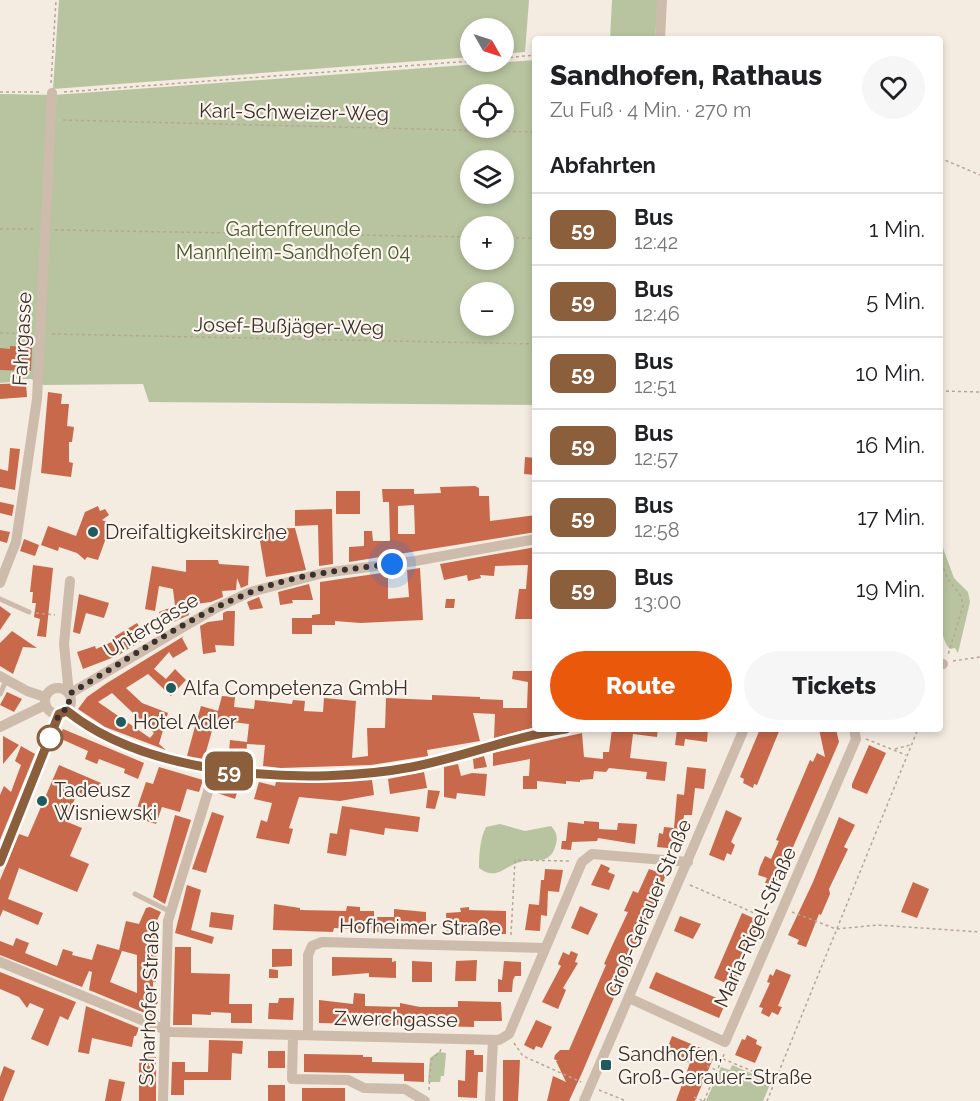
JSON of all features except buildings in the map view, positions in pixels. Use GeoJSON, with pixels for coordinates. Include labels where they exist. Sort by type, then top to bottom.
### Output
{"type":"FeatureCollection","features":[{"type":"Feature","properties":{"kind":"street"},"geometry":{"type":"LineString","coordinates":[[660,36],[662,0]]}},
{"type":"Feature","properties":{"kind":"street","name":"Fahrgasse"},"geometry":{"type":"LineString","coordinates":[[0,583],[16,542],[37,399],[52,93]]}},
{"type":"Feature","properties":{"kind":"street","name":"Untergasse"},"geometry":{"type":"LineString","coordinates":[[69,694],[216,608],[250,592],[323,573],[415,561],[532,540]]}},
{"type":"Feature","properties":{"kind":"street"},"geometry":{"type":"LineString","coordinates":[[0,862],[63,713],[71,703],[64,644],[70,581]]}},
{"type":"Feature","properties":{"kind":"street"},"geometry":{"type":"LineString","coordinates":[[3,679],[45,701],[52,713],[63,713],[111,738],[173,759],[215,769],[289,777],[341,777],[413,767],[541,732]]}},
{"type":"Feature","properties":{"kind":"street"},"geometry":{"type":"LineString","coordinates":[[0,727],[45,701],[49,691],[56,688],[69,694]]}},
{"type":"Feature","properties":{"kind":"street","name":"Groß-Gerauer Straße"},"geometry":{"type":"LineString","coordinates":[[584,1101],[743,732]]}},
{"type":"Feature","properties":{"kind":"street","name":"Maria-Rigel-Straße"},"geometry":{"type":"LineString","coordinates":[[725,1042],[777,924],[855,734]]}},
{"type":"Feature","properties":{"kind":"street","name":"Scharhofer Straße"},"geometry":{"type":"LineString","coordinates":[[163,1101],[166,935],[215,769]]}},
{"type":"Feature","properties":{"kind":"street"},"geometry":{"type":"LineString","coordinates":[[509,1034],[582,862],[592,854],[688,862]]}},
{"type":"Feature","properties":{"kind":"street","name":"Hofheimer Straße"},"geometry":{"type":"LineString","coordinates":[[308,1035],[308,955],[312,946],[321,942],[545,948]]}},
{"type":"Feature","properties":{"kind":"street","name":"Zwerchgasse"},"geometry":{"type":"LineString","coordinates":[[0,962],[164,1031],[493,1040],[509,1034]]}},
{"type":"Feature","properties":{"kind":"street"},"geometry":{"type":"LineString","coordinates":[[629,998],[725,1042]]}},
{"type":"Feature","properties":{"kind":"street"},"geometry":{"type":"LineString","coordinates":[[293,1035],[292,1079],[348,1080],[364,1088],[405,1089],[427,1096]]}},
{"type":"Feature","properties":{"kind":"street"},"geometry":{"type":"LineString","coordinates":[[490,1101],[493,1040]]}},
{"type":"Feature","properties":{"kind":"lane"},"geometry":{"type":"LineString","coordinates":[[0,599],[29,612]]}},
{"type":"Feature","properties":{"kind":"lane"},"geometry":{"type":"LineString","coordinates":[[0,694],[3,679]]}},
{"type":"Feature","properties":{"kind":"lane"},"geometry":{"type":"LineString","coordinates":[[135,894],[171,912]]}},
{"type":"Feature","properties":{"kind":"path"},"geometry":{"type":"LineString","coordinates":[[52,93],[56,0]]}},
{"type":"Feature","properties":{"kind":"path"},"geometry":{"type":"LineString","coordinates":[[514,57],[532,56]]}},
{"type":"Feature","properties":{"kind":"path"},"geometry":{"type":"LineString","coordinates":[[0,92],[52,93],[460,62]]}},
{"type":"Feature","properties":{"kind":"path","name":"Karl-Schweizer-Weg"},"geometry":{"type":"LineString","coordinates":[[51,119],[532,132]]}},
{"type":"Feature","properties":{"kind":"path"},"geometry":{"type":"LineString","coordinates":[[943,159],[980,175]]}},
{"type":"Feature","properties":{"kind":"path"},"geometry":{"type":"LineString","coordinates":[[0,229],[460,237]]}},
{"type":"Feature","properties":{"kind":"path"},"geometry":{"type":"LineString","coordinates":[[514,238],[532,238]]}},
{"type":"Feature","properties":{"kind":"path","name":"Josef-Bußjäger-Weg"},"geometry":{"type":"LineString","coordinates":[[0,333],[532,344]]}},
{"type":"Feature","properties":{"kind":"path"},"geometry":{"type":"LineString","coordinates":[[943,391],[980,392]]}},
{"type":"Feature","properties":{"kind":"path"},"geometry":{"type":"LineString","coordinates":[[943,568],[946,578],[961,596],[963,606],[951,651],[943,663]]}},
{"type":"Feature","properties":{"kind":"path"},"geometry":{"type":"LineString","coordinates":[[29,612],[65,617]]}},
{"type":"Feature","properties":{"kind":"path"},"geometry":{"type":"LineString","coordinates":[[943,664],[963,657],[980,657]]}},
{"type":"Feature","properties":{"kind":"path"},"geometry":{"type":"LineString","coordinates":[[767,1101],[917,732]]}},
{"type":"Feature","properties":{"kind":"path"},"geometry":{"type":"LineString","coordinates":[[855,734],[907,755]]}},
{"type":"Feature","properties":{"kind":"path"},"geometry":{"type":"LineString","coordinates":[[893,750],[911,745]]}},
{"type":"Feature","properties":{"kind":"path"},"geometry":{"type":"LineString","coordinates":[[511,947],[515,860],[582,862]]}},
{"type":"Feature","properties":{"kind":"path"},"geometry":{"type":"LineString","coordinates":[[680,880],[777,924]]}},
{"type":"Feature","properties":{"kind":"path"},"geometry":{"type":"LineString","coordinates":[[783,908],[836,929],[878,926],[980,932]]}},
{"type":"Feature","properties":{"kind":"path"},"geometry":{"type":"LineString","coordinates":[[509,1034],[523,1056],[626,1101]]}},
{"type":"Feature","properties":{"kind":"path"},"geometry":{"type":"LineString","coordinates":[[427,1096],[431,1060],[440,1052],[442,1038]]}},
{"type":"Feature","properties":{"kind":"path"},"geometry":{"type":"LineString","coordinates":[[694,1097],[704,1101],[727,1048],[725,1042]]}},
{"type":"Feature","properties":{"kind":"path"},"geometry":{"type":"LineString","coordinates":[[722,1058],[775,1081]]}},
{"type":"Feature","properties":{"kind":"path"},"geometry":{"type":"LineString","coordinates":[[707,1066],[717,1070]]}},
{"type":"Feature","properties":{"kind":"green space"},"geometry":{"type":"Polygon","coordinates":[[[59,0],[529,0],[525,52],[514,53],[514,18],[460,18],[460,58],[53,89],[59,0]]]}},
{"type":"Feature","properties":{"kind":"green space"},"geometry":{"type":"Polygon","coordinates":[[[612,0],[658,0],[655,36],[610,36],[612,0]]]}},
{"type":"Feature","properties":{"kind":"green space","name":"Gartenfreunde Mannheim-Sandhofen 04"},"geometry":{"type":"Polygon","coordinates":[[[532,60],[532,405],[149,402],[143,384],[44,385],[31,379],[10,379],[10,382],[0,383],[0,94],[54,95],[460,65],[460,72],[514,72],[514,62],[532,60]]]}},
{"type":"Feature","properties":{"kind":"green space"},"geometry":{"type":"Polygon","coordinates":[[[943,548],[954,578],[968,592],[970,602],[958,653],[955,648],[950,649],[943,634],[943,548]]]}},
{"type":"Feature","properties":{"kind":"green space"},"geometry":{"type":"Polygon","coordinates":[[[500,824],[525,831],[551,826],[557,837],[553,851],[546,859],[523,861],[494,873],[479,868],[482,836],[486,827],[500,824]]]}},
{"type":"Feature","properties":{"kind":"green space"},"geometry":{"type":"Polygon","coordinates":[[[438,1052],[446,1053],[444,1076],[441,1076],[440,1082],[428,1082],[430,1058],[438,1052]]]}},
{"type":"Feature","properties":{"kind":"green space"},"geometry":{"type":"Polygon","coordinates":[[[732,1065],[771,1082],[763,1101],[706,1101],[721,1067],[730,1070],[732,1065]]]}},
{"type":"Feature","properties":{"kind":"bus line","name":"59"},"geometry":{"type":"LineString","coordinates":[[0,862],[59,714],[67,711],[111,738],[173,759],[215,769],[289,777],[341,777],[413,767],[544,732]]}},
{"type":"Feature","properties":{"kind":"place","name":"Dreifaltigkeitskirche"},"geometry":{"type":"Point","coordinates":[93,532]}},
{"type":"Feature","properties":{"kind":"place","name":"Alfa Competenza GmbH"},"geometry":{"type":"Point","coordinates":[171,688]}},
{"type":"Feature","properties":{"kind":"place","name":"Hotel Adler"},"geometry":{"type":"Point","coordinates":[121,722]}},
{"type":"Feature","properties":{"kind":"place","name":"Tadeusz Wisniewski"},"geometry":{"type":"Point","coordinates":[42,801]}},
{"type":"Feature","properties":{"kind":"place","name":"Sandhofen, Groß-Gerauer-Straße"},"geometry":{"type":"Point","coordinates":[606,1065]}},
{"type":"Feature","properties":{"kind":"route"},"geometry":{"type":"LineString","coordinates":[[50,738],[59,714],[67,711],[71,703],[69,694],[216,608],[250,592],[289,580],[392,564]]}}]}
